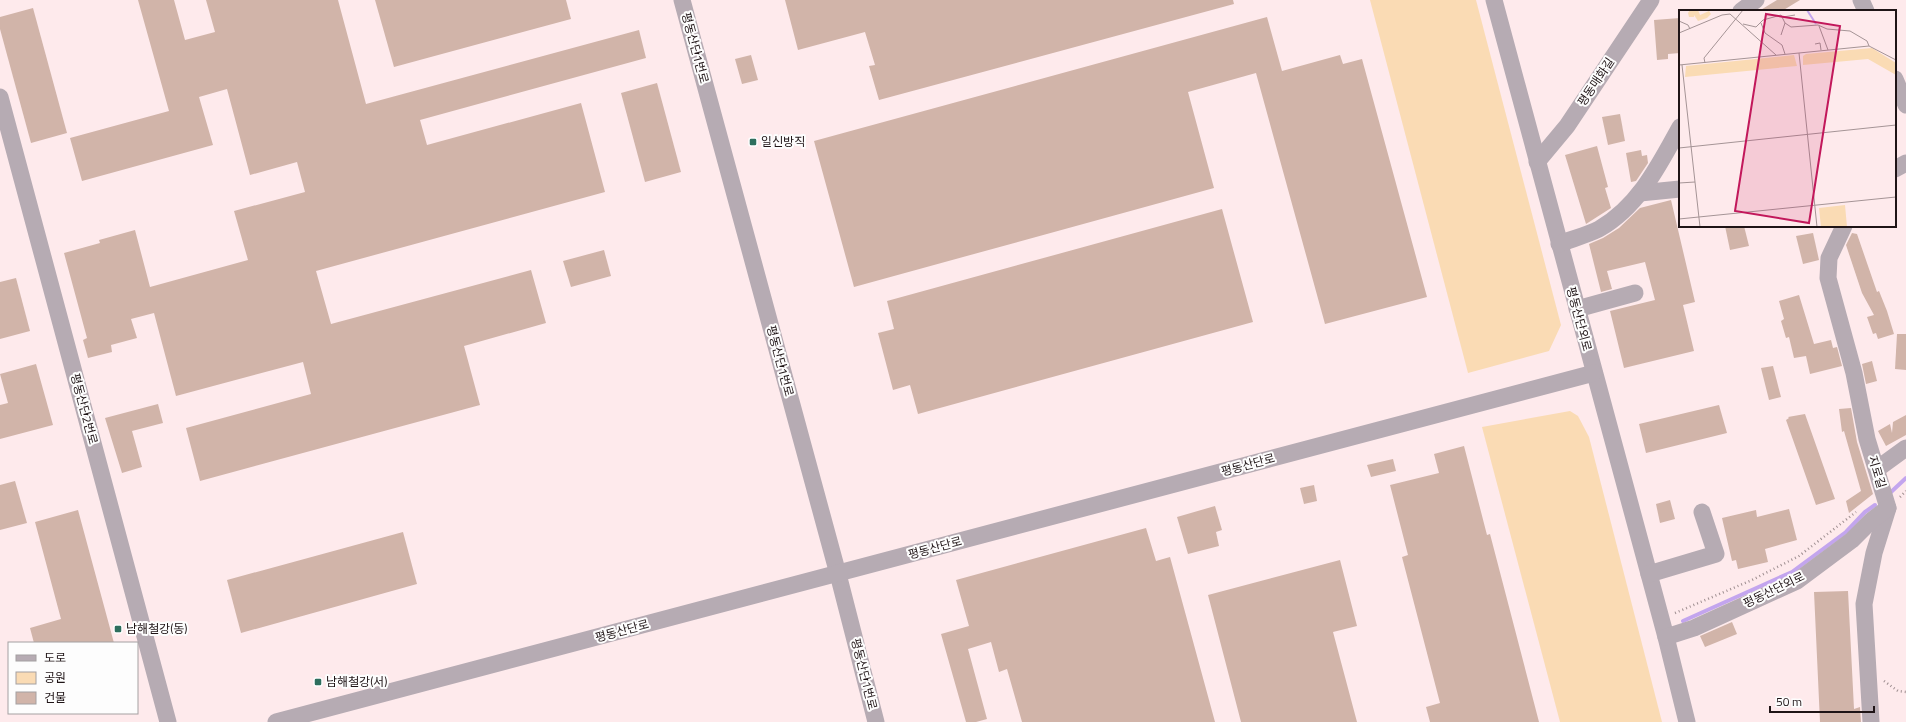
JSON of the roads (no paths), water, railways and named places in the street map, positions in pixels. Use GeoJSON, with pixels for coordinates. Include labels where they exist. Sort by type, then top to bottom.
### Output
{"type":"FeatureCollection","features":[{"type":"Feature","properties":{"kind":"street","name":"평동산단1번로"},"geometry":{"type":"LineString","coordinates":[[682,0],[838,574],[876,722]]}},
{"type":"Feature","properties":{"kind":"street","name":"평동산단외로"},"geometry":{"type":"LineString","coordinates":[[1494,0],[1661,618],[1687,722]]}},
{"type":"Feature","properties":{"kind":"street","name":"평동매화길"},"geometry":{"type":"LineString","coordinates":[[1537,162],[1567,126],[1651,0]]}},
{"type":"Feature","properties":{"kind":"street"},"geometry":{"type":"LineString","coordinates":[[1742,10],[1756,0]]}},
{"type":"Feature","properties":{"kind":"street"},"geometry":{"type":"LineString","coordinates":[[1861,0],[1866,10]]}},
{"type":"Feature","properties":{"kind":"street"},"geometry":{"type":"LineString","coordinates":[[1896,81],[1906,105]]}},
{"type":"Feature","properties":{"kind":"street","name":"평동산단2번로"},"geometry":{"type":"LineString","coordinates":[[0,97],[168,722]]}},
{"type":"Feature","properties":{"kind":"street"},"geometry":{"type":"LineString","coordinates":[[1559,244],[1598,229],[1616,218],[1640,193],[1654,175],[1679,129]]}},
{"type":"Feature","properties":{"kind":"street"},"geometry":{"type":"LineString","coordinates":[[1896,169],[1906,164]]}},
{"type":"Feature","properties":{"kind":"street"},"geometry":{"type":"LineString","coordinates":[[1640,193],[1679,189]]}},
{"type":"Feature","properties":{"kind":"street","name":"지로길"},"geometry":{"type":"LineString","coordinates":[[1844,227],[1829,258],[1828,278],[1854,373],[1868,439],[1888,508]]}},
{"type":"Feature","properties":{"kind":"street"},"geometry":{"type":"LineString","coordinates":[[1577,309],[1635,293]]}},
{"type":"Feature","properties":{"kind":"street","name":"평동산단로"},"geometry":{"type":"LineString","coordinates":[[276,722],[1594,373]]}},
{"type":"Feature","properties":{"kind":"street"},"geometry":{"type":"LineString","coordinates":[[1877,469],[1906,448]]}},
{"type":"Feature","properties":{"kind":"street","name":"평동산단외로"},"geometry":{"type":"LineString","coordinates":[[1666,637],[1694,628],[1797,581],[1852,540],[1872,520],[1888,508]]}},
{"type":"Feature","properties":{"kind":"street"},"geometry":{"type":"LineString","coordinates":[[1872,722],[1867,670],[1864,604],[1874,553],[1888,508]]}},
{"type":"Feature","properties":{"kind":"street"},"geometry":{"type":"LineString","coordinates":[[1649,574],[1716,554],[1702,512]]}},
{"type":"Feature","properties":{"kind":"waterway"},"geometry":{"type":"LineString","coordinates":[[1890,493],[1906,478]]}},
{"type":"Feature","properties":{"kind":"waterway"},"geometry":{"type":"LineString","coordinates":[[1683,621],[1792,572],[1846,532],[1865,512],[1875,505]]}},
{"type":"Feature","properties":{"kind":"place","name":"일신방직"},"geometry":{"type":"Point","coordinates":[753,142]}},
{"type":"Feature","properties":{"kind":"place","name":"남해철강(동)"},"geometry":{"type":"Point","coordinates":[118,629]}},
{"type":"Feature","properties":{"kind":"place","name":"남해철강(서)"},"geometry":{"type":"Point","coordinates":[318,682]}}]}
